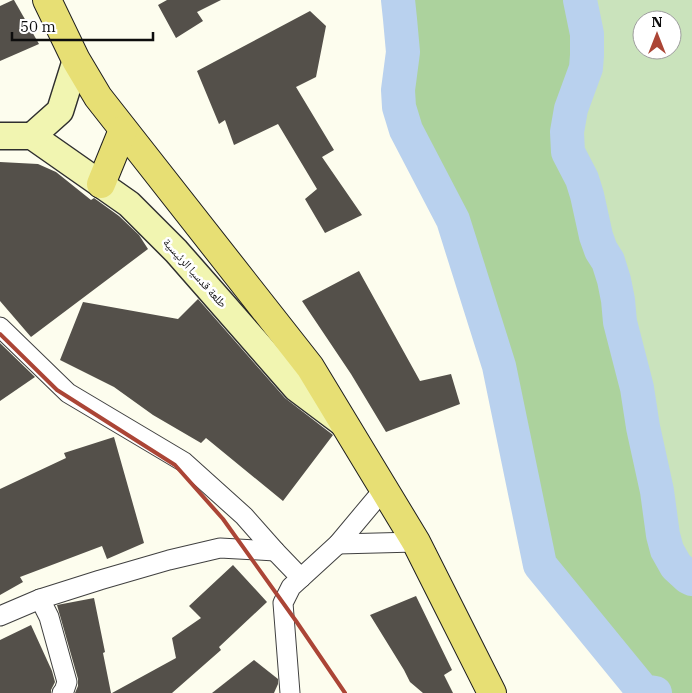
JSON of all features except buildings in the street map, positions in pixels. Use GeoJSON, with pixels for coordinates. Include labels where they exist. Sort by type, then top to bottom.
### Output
{"type":"FeatureCollection","features":[{"type":"Feature","properties":{"kind":"main road"},"geometry":{"type":"LineString","coordinates":[[47,0],[76,60],[98,97],[310,368],[416,542],[492,693]]}},
{"type":"Feature","properties":{"kind":"main road"},"geometry":{"type":"LineString","coordinates":[[0,136],[32,136],[60,111],[76,60]]}},
{"type":"Feature","properties":{"kind":"main road"},"geometry":{"type":"LineString","coordinates":[[101,184],[123,130]]}},
{"type":"Feature","properties":{"kind":"main road","name":"طلعة قدسيا الرئيسية"},"geometry":{"type":"LineString","coordinates":[[32,136],[129,204],[176,250],[296,388],[346,425]]}},
{"type":"Feature","properties":{"kind":"street"},"geometry":{"type":"LineString","coordinates":[[0,327],[68,392],[184,462],[244,516],[301,578]]}},
{"type":"Feature","properties":{"kind":"street"},"geometry":{"type":"LineString","coordinates":[[290,693],[284,603],[291,587],[338,544],[384,488]]}},
{"type":"Feature","properties":{"kind":"street"},"geometry":{"type":"LineString","coordinates":[[338,544],[416,542]]}},
{"type":"Feature","properties":{"kind":"street"},"geometry":{"type":"LineString","coordinates":[[0,616],[40,599],[169,560],[220,548],[275,551]]}},
{"type":"Feature","properties":{"kind":"street"},"geometry":{"type":"LineString","coordinates":[[40,599],[49,617],[67,682],[62,693]]}},
{"type":"Feature","properties":{"kind":"green space"},"geometry":{"type":"Polygon","coordinates":[[[397,0],[577,0],[587,55],[567,132],[584,187],[637,388],[667,550],[692,574],[692,693],[655,693],[643,691],[540,565],[494,351],[453,220],[399,107],[403,52],[397,0]]]}},
{"type":"Feature","properties":{"kind":"green space"},"geometry":{"type":"Polygon","coordinates":[[[578,0],[692,0],[692,578],[667,550],[614,280],[608,261],[601,250],[596,236],[587,195],[567,132],[586,68],[578,0]]]}},
{"type":"Feature","properties":{"kind":"waterway"},"geometry":{"type":"LineString","coordinates":[[398,0],[403,52],[398,90],[399,107],[406,130],[453,220],[499,366],[540,565],[643,691],[655,693]]}},
{"type":"Feature","properties":{"kind":"waterway"},"geometry":{"type":"LineString","coordinates":[[580,0],[587,34],[586,68],[571,109],[567,132],[568,152],[582,179],[596,236],[601,250],[608,261],[614,280],[620,322],[637,388],[667,550],[676,566],[692,579]]}},
{"type":"Feature","properties":{"kind":"railway"},"geometry":{"type":"LineString","coordinates":[[0,334],[57,390],[175,465],[223,519],[345,693]]}}]}
